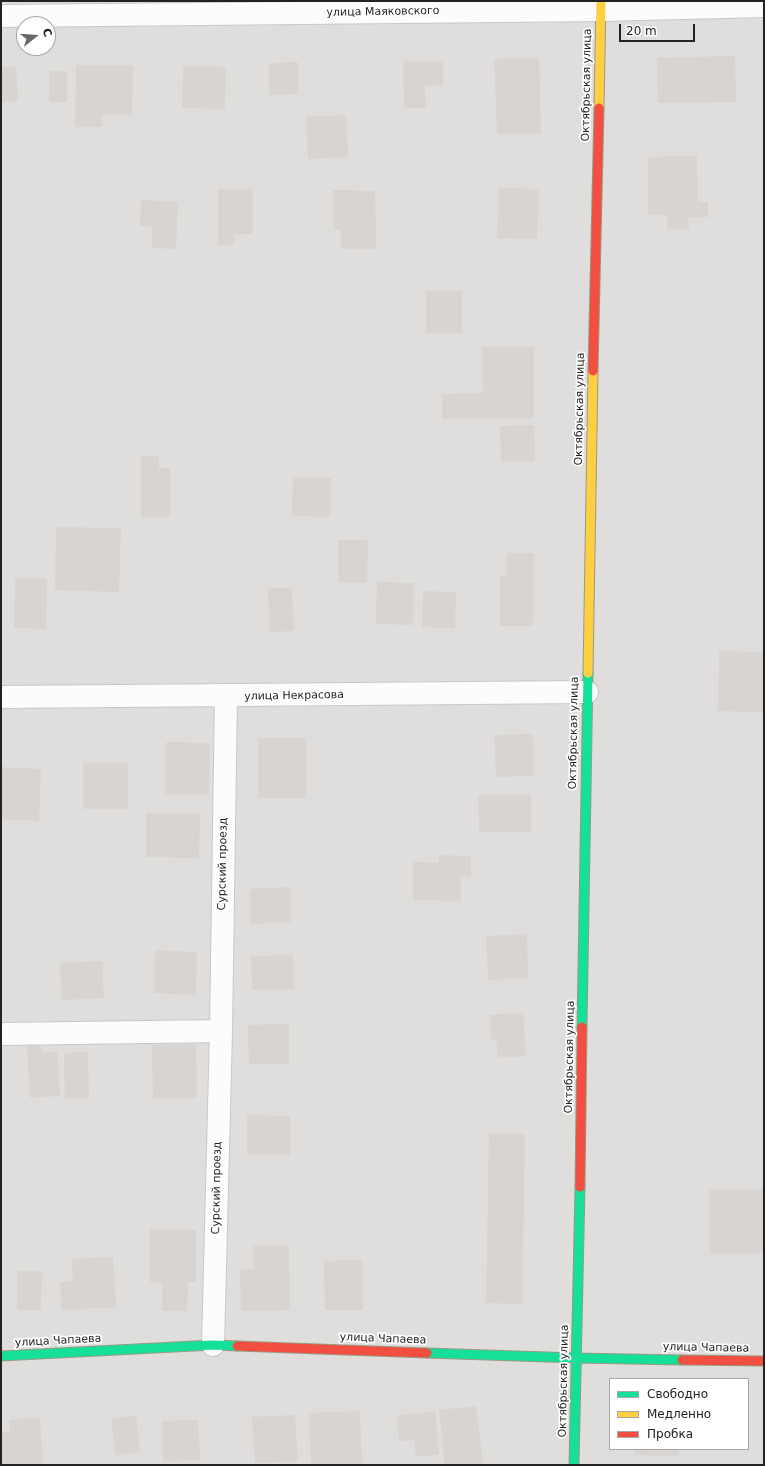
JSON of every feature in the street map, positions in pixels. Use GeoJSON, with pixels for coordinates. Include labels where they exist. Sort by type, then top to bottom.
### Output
{"type":"FeatureCollection","features":[{"type":"Feature","properties":{"kind":"street","name":"улица Маяковского"},"geometry":{"type":"LineString","coordinates":[[1,16],[601,6],[764,6]]}},
{"type":"Feature","properties":{"kind":"street","name":"Октябрьская улица"},"geometry":{"type":"LineString","coordinates":[[574,1465],[577,1358],[587,692],[601,6]]}},
{"type":"Feature","properties":{"kind":"street","name":"улица Некрасова"},"geometry":{"type":"LineString","coordinates":[[1,697],[587,692]]}},
{"type":"Feature","properties":{"kind":"street","name":"Сурский проезд"},"geometry":{"type":"LineString","coordinates":[[213,1345],[221,1031],[226,696]]}},
{"type":"Feature","properties":{"kind":"street"},"geometry":{"type":"LineString","coordinates":[[1,1034],[221,1031]]}},
{"type":"Feature","properties":{"kind":"street","name":"улица Чапаева"},"geometry":{"type":"LineString","coordinates":[[1,1356],[213,1345],[577,1358],[764,1361]]}},
{"type":"Feature","properties":{"kind":"shaded area"},"geometry":{"type":"Polygon","coordinates":[[[1,1],[764,1],[764,1465],[1,1465],[1,1]]]}},
{"type":"Feature","properties":{"kind":"building"},"geometry":{"type":"Polygon","coordinates":[[[735,56],[736,102],[658,103],[657,58],[735,56]]]}},
{"type":"Feature","properties":{"kind":"building"},"geometry":{"type":"Polygon","coordinates":[[[539,58],[541,133],[497,134],[494,59],[539,58]]]}},
{"type":"Feature","properties":{"kind":"building"},"geometry":{"type":"Polygon","coordinates":[[[403,61],[443,61],[443,85],[425,85],[426,108],[404,108],[403,61]]]}},
{"type":"Feature","properties":{"kind":"building"},"geometry":{"type":"Polygon","coordinates":[[[298,62],[298,94],[269,95],[269,63],[298,62]]]}},
{"type":"Feature","properties":{"kind":"building"},"geometry":{"type":"Polygon","coordinates":[[[76,65],[133,65],[132,115],[102,115],[102,127],[75,127],[76,65]]]}},
{"type":"Feature","properties":{"kind":"building"},"geometry":{"type":"Polygon","coordinates":[[[183,66],[226,67],[225,109],[182,108],[183,66]]]}},
{"type":"Feature","properties":{"kind":"building"},"geometry":{"type":"Polygon","coordinates":[[[1,67],[16,67],[18,101],[1,102],[1,67]]]}},
{"type":"Feature","properties":{"kind":"building"},"geometry":{"type":"Polygon","coordinates":[[[49,71],[67,71],[67,102],[49,102],[49,71]]]}},
{"type":"Feature","properties":{"kind":"building"},"geometry":{"type":"Polygon","coordinates":[[[346,115],[348,157],[308,159],[306,117],[346,115]]]}},
{"type":"Feature","properties":{"kind":"building"},"geometry":{"type":"Polygon","coordinates":[[[697,156],[698,202],[708,202],[708,217],[688,218],[689,229],[667,229],[667,215],[648,215],[648,157],[697,156]]]}},
{"type":"Feature","properties":{"kind":"building"},"geometry":{"type":"Polygon","coordinates":[[[499,188],[539,189],[537,239],[497,238],[499,188]]]}},
{"type":"Feature","properties":{"kind":"building"},"geometry":{"type":"Polygon","coordinates":[[[218,189],[253,189],[253,234],[234,234],[234,245],[218,245],[218,189]]]}},
{"type":"Feature","properties":{"kind":"building"},"geometry":{"type":"Polygon","coordinates":[[[333,190],[375,191],[376,249],[341,249],[341,230],[334,230],[333,190]]]}},
{"type":"Feature","properties":{"kind":"building"},"geometry":{"type":"Polygon","coordinates":[[[141,200],[178,202],[176,249],[152,248],[152,227],[140,226],[141,200]]]}},
{"type":"Feature","properties":{"kind":"building"},"geometry":{"type":"Polygon","coordinates":[[[426,291],[462,291],[462,333],[426,333],[426,291]]]}},
{"type":"Feature","properties":{"kind":"building"},"geometry":{"type":"Polygon","coordinates":[[[482,347],[534,347],[534,418],[442,419],[442,394],[483,393],[482,347]]]}},
{"type":"Feature","properties":{"kind":"building"},"geometry":{"type":"Polygon","coordinates":[[[534,425],[535,461],[501,461],[500,426],[534,425]]]}},
{"type":"Feature","properties":{"kind":"building"},"geometry":{"type":"Polygon","coordinates":[[[141,456],[159,456],[159,468],[170,468],[170,517],[141,517],[141,456]]]}},
{"type":"Feature","properties":{"kind":"building"},"geometry":{"type":"Polygon","coordinates":[[[293,477],[331,478],[330,517],[292,516],[293,477]]]}},
{"type":"Feature","properties":{"kind":"building"},"geometry":{"type":"Polygon","coordinates":[[[56,527],[121,528],[119,592],[55,590],[56,527]]]}},
{"type":"Feature","properties":{"kind":"building"},"geometry":{"type":"Polygon","coordinates":[[[338,540],[368,540],[367,583],[338,582],[338,540]]]}},
{"type":"Feature","properties":{"kind":"building"},"geometry":{"type":"Polygon","coordinates":[[[507,553],[534,553],[533,626],[500,626],[500,576],[506,576],[507,553]]]}},
{"type":"Feature","properties":{"kind":"building"},"geometry":{"type":"Polygon","coordinates":[[[15,578],[47,579],[46,629],[14,628],[15,578]]]}},
{"type":"Feature","properties":{"kind":"building"},"geometry":{"type":"Polygon","coordinates":[[[377,582],[414,583],[413,625],[376,624],[377,582]]]}},
{"type":"Feature","properties":{"kind":"building"},"geometry":{"type":"Polygon","coordinates":[[[268,588],[292,588],[294,631],[270,632],[268,588]]]}},
{"type":"Feature","properties":{"kind":"building"},"geometry":{"type":"Polygon","coordinates":[[[423,591],[456,592],[455,628],[422,627],[423,591]]]}},
{"type":"Feature","properties":{"kind":"building"},"geometry":{"type":"Polygon","coordinates":[[[719,651],[764,652],[764,712],[718,711],[719,651]]]}},
{"type":"Feature","properties":{"kind":"building"},"geometry":{"type":"Polygon","coordinates":[[[533,734],[534,776],[496,777],[494,735],[533,734]]]}},
{"type":"Feature","properties":{"kind":"building"},"geometry":{"type":"Polygon","coordinates":[[[258,738],[306,738],[306,798],[258,798],[258,738]]]}},
{"type":"Feature","properties":{"kind":"building"},"geometry":{"type":"Polygon","coordinates":[[[166,742],[210,743],[209,795],[165,794],[166,742]]]}},
{"type":"Feature","properties":{"kind":"building"},"geometry":{"type":"Polygon","coordinates":[[[83,763],[128,763],[128,809],[83,809],[83,763]]]}},
{"type":"Feature","properties":{"kind":"building"},"geometry":{"type":"Polygon","coordinates":[[[1,767],[41,769],[39,821],[1,819],[1,767]]]}},
{"type":"Feature","properties":{"kind":"building"},"geometry":{"type":"Polygon","coordinates":[[[478,795],[531,795],[531,832],[479,832],[478,795]]]}},
{"type":"Feature","properties":{"kind":"building"},"geometry":{"type":"Polygon","coordinates":[[[146,813],[200,814],[199,858],[146,857],[146,813]]]}},
{"type":"Feature","properties":{"kind":"building"},"geometry":{"type":"Polygon","coordinates":[[[439,855],[471,856],[471,877],[461,876],[461,901],[413,900],[413,862],[439,863],[439,855]]]}},
{"type":"Feature","properties":{"kind":"building"},"geometry":{"type":"Polygon","coordinates":[[[290,887],[291,922],[251,924],[250,889],[290,887]]]}},
{"type":"Feature","properties":{"kind":"building"},"geometry":{"type":"Polygon","coordinates":[[[527,934],[528,978],[488,980],[486,936],[527,934]]]}},
{"type":"Feature","properties":{"kind":"building"},"geometry":{"type":"Polygon","coordinates":[[[155,950],[197,952],[196,995],[154,993],[155,950]]]}},
{"type":"Feature","properties":{"kind":"building"},"geometry":{"type":"Polygon","coordinates":[[[293,955],[294,989],[252,990],[251,956],[293,955]]]}},
{"type":"Feature","properties":{"kind":"building"},"geometry":{"type":"Polygon","coordinates":[[[102,961],[104,998],[62,1000],[60,963],[102,961]]]}},
{"type":"Feature","properties":{"kind":"building"},"geometry":{"type":"Polygon","coordinates":[[[523,1013],[526,1056],[498,1058],[496,1039],[491,1040],[490,1015],[523,1013]]]}},
{"type":"Feature","properties":{"kind":"building"},"geometry":{"type":"Polygon","coordinates":[[[289,1024],[289,1064],[249,1064],[248,1025],[289,1024]]]}},
{"type":"Feature","properties":{"kind":"building"},"geometry":{"type":"Polygon","coordinates":[[[41,1044],[42,1053],[57,1052],[60,1096],[30,1098],[27,1045],[41,1044]]]}},
{"type":"Feature","properties":{"kind":"building"},"geometry":{"type":"Polygon","coordinates":[[[196,1044],[197,1098],[153,1099],[152,1045],[196,1044]]]}},
{"type":"Feature","properties":{"kind":"building"},"geometry":{"type":"Polygon","coordinates":[[[88,1052],[89,1098],[65,1099],[64,1053],[88,1052]]]}},
{"type":"Feature","properties":{"kind":"building"},"geometry":{"type":"Polygon","coordinates":[[[247,1115],[290,1116],[290,1155],[247,1155],[247,1115]]]}},
{"type":"Feature","properties":{"kind":"building"},"geometry":{"type":"Polygon","coordinates":[[[489,1133],[525,1134],[522,1304],[486,1303],[489,1133]]]}},
{"type":"Feature","properties":{"kind":"building"},"geometry":{"type":"Polygon","coordinates":[[[764,1189],[764,1253],[710,1254],[709,1190],[764,1189]]]}},
{"type":"Feature","properties":{"kind":"building"},"geometry":{"type":"Polygon","coordinates":[[[150,1229],[196,1230],[196,1282],[188,1282],[187,1311],[162,1311],[162,1283],[150,1282],[150,1229]]]}},
{"type":"Feature","properties":{"kind":"building"},"geometry":{"type":"Polygon","coordinates":[[[289,1245],[290,1310],[241,1311],[240,1269],[254,1269],[253,1246],[289,1245]]]}},
{"type":"Feature","properties":{"kind":"building"},"geometry":{"type":"Polygon","coordinates":[[[113,1257],[116,1307],[62,1310],[60,1282],[73,1281],[72,1259],[113,1257]]]}},
{"type":"Feature","properties":{"kind":"building"},"geometry":{"type":"Polygon","coordinates":[[[362,1260],[363,1310],[325,1310],[324,1261],[362,1260]]]}},
{"type":"Feature","properties":{"kind":"building"},"geometry":{"type":"Polygon","coordinates":[[[17,1271],[42,1271],[41,1310],[17,1310],[17,1271]]]}},
{"type":"Feature","properties":{"kind":"building"},"geometry":{"type":"Polygon","coordinates":[[[476,1406],[483,1464],[445,1465],[439,1410],[476,1406]]]}},
{"type":"Feature","properties":{"kind":"building"},"geometry":{"type":"Polygon","coordinates":[[[360,1411],[362,1464],[311,1465],[309,1413],[360,1411]]]}},
{"type":"Feature","properties":{"kind":"building"},"geometry":{"type":"Polygon","coordinates":[[[435,1412],[439,1455],[416,1456],[414,1440],[399,1441],[397,1415],[435,1412]]]}},
{"type":"Feature","properties":{"kind":"building"},"geometry":{"type":"Polygon","coordinates":[[[136,1415],[140,1452],[116,1455],[111,1419],[136,1415]]]}},
{"type":"Feature","properties":{"kind":"building"},"geometry":{"type":"Polygon","coordinates":[[[295,1415],[298,1461],[255,1463],[252,1417],[295,1415]]]}},
{"type":"Feature","properties":{"kind":"building"},"geometry":{"type":"Polygon","coordinates":[[[40,1418],[43,1465],[1,1465],[1,1432],[10,1432],[9,1420],[40,1418]]]}},
{"type":"Feature","properties":{"kind":"building"},"geometry":{"type":"Polygon","coordinates":[[[198,1420],[200,1460],[163,1461],[162,1421],[198,1420]]]}},
{"type":"Feature","properties":{"kind":"building"},"geometry":{"type":"Polygon","coordinates":[[[634,1450],[679,1450],[679,1456],[634,1455],[634,1450]]]}},
{"type":"Feature","properties":{"kind":"traffic: fast"},"geometry":{"type":"LineString","coordinates":[[582,1027],[588,673]]}},
{"type":"Feature","properties":{"kind":"traffic: fast"},"geometry":{"type":"LineString","coordinates":[[574,1465],[580,1187]]}},
{"type":"Feature","properties":{"kind":"traffic: fast"},"geometry":{"type":"LineString","coordinates":[[1,1356],[213,1345],[237,1346]]}},
{"type":"Feature","properties":{"kind":"traffic: fast"},"geometry":{"type":"LineString","coordinates":[[427,1353],[682,1360]]}},
{"type":"Feature","properties":{"kind":"traffic: slow"},"geometry":{"type":"LineString","coordinates":[[599,108],[601,1]]}},
{"type":"Feature","properties":{"kind":"traffic: slow"},"geometry":{"type":"LineString","coordinates":[[588,673],[593,371]]}},
{"type":"Feature","properties":{"kind":"traffic: jam"},"geometry":{"type":"LineString","coordinates":[[593,371],[599,108]]}},
{"type":"Feature","properties":{"kind":"traffic: jam"},"geometry":{"type":"LineString","coordinates":[[580,1187],[582,1027]]}},
{"type":"Feature","properties":{"kind":"traffic: jam"},"geometry":{"type":"LineString","coordinates":[[237,1346],[427,1353]]}},
{"type":"Feature","properties":{"kind":"traffic: jam"},"geometry":{"type":"LineString","coordinates":[[682,1360],[764,1361]]}}]}
